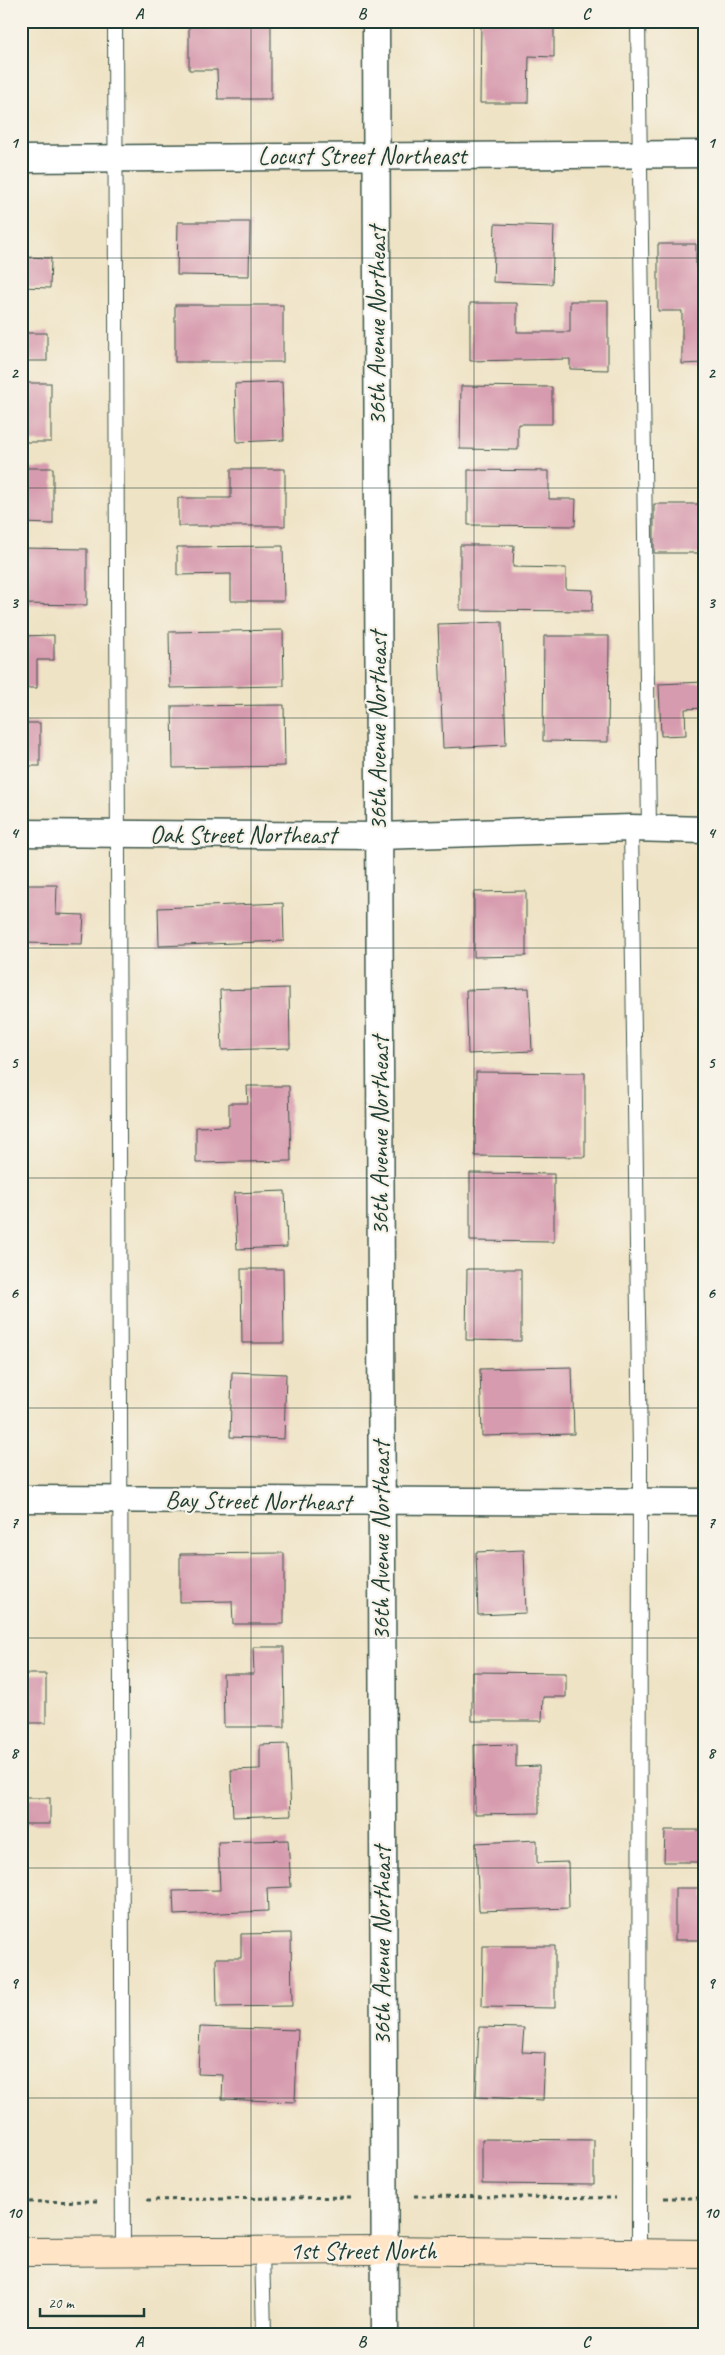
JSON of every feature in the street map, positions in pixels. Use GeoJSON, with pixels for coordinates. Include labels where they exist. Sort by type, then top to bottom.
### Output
{"type":"FeatureCollection","features":[{"type":"Feature","properties":{"kind":"street","name":"36th Avenue Northeast"},"geometry":{"type":"LineString","coordinates":[[376,21],[385,2334]]}},
{"type":"Feature","properties":{"kind":"street","name":"Locust Street Northeast"},"geometry":{"type":"LineString","coordinates":[[21,159],[704,154]]}},
{"type":"Feature","properties":{"kind":"street","name":"Oak Street Northeast"},"geometry":{"type":"LineString","coordinates":[[21,833],[379,836],[640,829],[704,830]]}},
{"type":"Feature","properties":{"kind":"street","name":"Bay Street Northeast"},"geometry":{"type":"LineString","coordinates":[[21,1499],[381,1503],[639,1504],[704,1502]]}},
{"type":"Feature","properties":{"kind":"street","name":"1st Street North"},"geometry":{"type":"LineString","coordinates":[[21,2252],[384,2250],[704,2254]]}},
{"type":"Feature","properties":{"kind":"lane"},"geometry":{"type":"LineString","coordinates":[[115,21],[123,2251]]}},
{"type":"Feature","properties":{"kind":"lane"},"geometry":{"type":"LineString","coordinates":[[638,21],[640,829],[639,2253]]}},
{"type":"Feature","properties":{"kind":"lane"},"geometry":{"type":"LineString","coordinates":[[262,2250],[264,2334]]}},
{"type":"Feature","properties":{"kind":"building"},"geometry":{"type":"Polygon","coordinates":[[[189,21],[271,21],[271,99],[218,99],[217,70],[189,70],[189,21]]]}},
{"type":"Feature","properties":{"kind":"building"},"geometry":{"type":"Polygon","coordinates":[[[481,21],[554,21],[554,57],[529,56],[528,103],[480,103],[481,21]]]}},
{"type":"Feature","properties":{"kind":"building"},"geometry":{"type":"Polygon","coordinates":[[[21,68],[24,68],[25,99],[21,99],[21,68]]]}},
{"type":"Feature","properties":{"kind":"building"},"geometry":{"type":"Polygon","coordinates":[[[178,222],[250,222],[249,276],[177,275],[178,222]]]}},
{"type":"Feature","properties":{"kind":"building"},"geometry":{"type":"Polygon","coordinates":[[[495,224],[554,226],[552,284],[493,282],[495,224]]]}},
{"type":"Feature","properties":{"kind":"building"},"geometry":{"type":"Polygon","coordinates":[[[21,227],[26,227],[25,257],[51,258],[50,288],[21,287],[21,227]]]}},
{"type":"Feature","properties":{"kind":"building"},"geometry":{"type":"Polygon","coordinates":[[[658,244],[696,244],[696,268],[704,268],[704,363],[682,364],[682,311],[658,311],[658,244]]]}},
{"type":"Feature","properties":{"kind":"building"},"geometry":{"type":"Polygon","coordinates":[[[570,301],[608,301],[608,370],[570,369],[570,359],[470,361],[470,303],[517,303],[517,332],[570,332],[570,301]]]}},
{"type":"Feature","properties":{"kind":"building"},"geometry":{"type":"Polygon","coordinates":[[[175,305],[283,305],[283,362],[175,362],[175,305]]]}},
{"type":"Feature","properties":{"kind":"building"},"geometry":{"type":"Polygon","coordinates":[[[21,333],[47,333],[47,361],[21,361],[21,333]]]}},
{"type":"Feature","properties":{"kind":"building"},"geometry":{"type":"Polygon","coordinates":[[[282,382],[284,440],[237,442],[235,384],[282,382]]]}},
{"type":"Feature","properties":{"kind":"building"},"geometry":{"type":"Polygon","coordinates":[[[21,383],[51,383],[51,442],[21,442],[21,383]]]}},
{"type":"Feature","properties":{"kind":"building"},"geometry":{"type":"Polygon","coordinates":[[[461,386],[552,387],[552,424],[518,424],[518,450],[460,449],[461,386]]]}},
{"type":"Feature","properties":{"kind":"building"},"geometry":{"type":"Polygon","coordinates":[[[700,466],[704,466],[704,527],[700,527],[700,553],[654,553],[654,504],[700,504],[700,466]]]}},
{"type":"Feature","properties":{"kind":"building"},"geometry":{"type":"Polygon","coordinates":[[[21,468],[53,468],[53,524],[21,523],[21,468]]]}},
{"type":"Feature","properties":{"kind":"building"},"geometry":{"type":"Polygon","coordinates":[[[231,469],[285,469],[285,526],[178,526],[178,498],[231,498],[231,469]]]}},
{"type":"Feature","properties":{"kind":"building"},"geometry":{"type":"Polygon","coordinates":[[[468,470],[549,471],[549,499],[576,499],[575,526],[468,525],[468,470]]]}},
{"type":"Feature","properties":{"kind":"building"},"geometry":{"type":"Polygon","coordinates":[[[460,545],[514,545],[513,567],[566,568],[566,589],[593,590],[592,611],[460,610],[460,545]]]}},
{"type":"Feature","properties":{"kind":"building"},"geometry":{"type":"Polygon","coordinates":[[[283,546],[284,601],[231,601],[231,574],[177,575],[177,547],[283,546]]]}},
{"type":"Feature","properties":{"kind":"building"},"geometry":{"type":"Polygon","coordinates":[[[21,548],[87,549],[87,605],[21,604],[21,548]]]}},
{"type":"Feature","properties":{"kind":"building"},"geometry":{"type":"Polygon","coordinates":[[[502,622],[506,745],[443,748],[438,624],[502,622]]]}},
{"type":"Feature","properties":{"kind":"building"},"geometry":{"type":"Polygon","coordinates":[[[283,630],[284,686],[170,688],[169,632],[283,630]]]}},
{"type":"Feature","properties":{"kind":"building"},"geometry":{"type":"Polygon","coordinates":[[[54,635],[54,660],[37,660],[37,688],[21,688],[21,636],[54,635]]]}},
{"type":"Feature","properties":{"kind":"building"},"geometry":{"type":"Polygon","coordinates":[[[544,636],[609,636],[608,742],[543,741],[544,636]]]}},
{"type":"Feature","properties":{"kind":"building"},"geometry":{"type":"Polygon","coordinates":[[[704,682],[704,708],[685,709],[686,735],[661,736],[659,684],[704,682]]]}},
{"type":"Feature","properties":{"kind":"building"},"geometry":{"type":"Polygon","coordinates":[[[284,705],[285,766],[173,768],[172,706],[284,705]]]}},
{"type":"Feature","properties":{"kind":"building"},"geometry":{"type":"Polygon","coordinates":[[[21,723],[40,723],[40,766],[21,766],[21,723]]]}},
{"type":"Feature","properties":{"kind":"building"},"geometry":{"type":"Polygon","coordinates":[[[21,885],[57,885],[56,914],[84,915],[82,944],[21,943],[21,885]]]}},
{"type":"Feature","properties":{"kind":"building"},"geometry":{"type":"Polygon","coordinates":[[[526,891],[526,956],[474,957],[474,892],[526,891]]]}},
{"type":"Feature","properties":{"kind":"building"},"geometry":{"type":"Polygon","coordinates":[[[283,903],[284,941],[159,946],[158,908],[283,903]]]}},
{"type":"Feature","properties":{"kind":"building"},"geometry":{"type":"Polygon","coordinates":[[[289,988],[290,1048],[222,1050],[220,990],[289,988]]]}},
{"type":"Feature","properties":{"kind":"building"},"geometry":{"type":"Polygon","coordinates":[[[529,988],[532,1051],[468,1054],[466,990],[529,988]]]}},
{"type":"Feature","properties":{"kind":"building"},"geometry":{"type":"Polygon","coordinates":[[[476,1072],[585,1073],[585,1157],[475,1156],[476,1072]]]}},
{"type":"Feature","properties":{"kind":"building"},"geometry":{"type":"Polygon","coordinates":[[[247,1086],[289,1086],[291,1161],[196,1163],[196,1127],[229,1126],[229,1103],[248,1103],[247,1086]]]}},
{"type":"Feature","properties":{"kind":"building"},"geometry":{"type":"Polygon","coordinates":[[[470,1173],[554,1174],[554,1242],[470,1241],[470,1173]]]}},
{"type":"Feature","properties":{"kind":"building"},"geometry":{"type":"Polygon","coordinates":[[[285,1191],[287,1247],[237,1249],[234,1193],[285,1191]]]}},
{"type":"Feature","properties":{"kind":"building"},"geometry":{"type":"Polygon","coordinates":[[[241,1269],[283,1269],[284,1343],[242,1343],[241,1269]]]}},
{"type":"Feature","properties":{"kind":"building"},"geometry":{"type":"Polygon","coordinates":[[[467,1269],[521,1269],[521,1341],[466,1340],[467,1269]]]}},
{"type":"Feature","properties":{"kind":"building"},"geometry":{"type":"Polygon","coordinates":[[[572,1367],[574,1434],[482,1436],[480,1369],[572,1367]]]}},
{"type":"Feature","properties":{"kind":"building"},"geometry":{"type":"Polygon","coordinates":[[[232,1372],[286,1374],[284,1439],[230,1437],[232,1372]]]}},
{"type":"Feature","properties":{"kind":"building"},"geometry":{"type":"Polygon","coordinates":[[[524,1550],[526,1613],[478,1615],[476,1552],[524,1550]]]}},
{"type":"Feature","properties":{"kind":"building"},"geometry":{"type":"Polygon","coordinates":[[[284,1553],[284,1624],[233,1624],[232,1601],[180,1602],[180,1554],[284,1553]]]}},
{"type":"Feature","properties":{"kind":"building"},"geometry":{"type":"Polygon","coordinates":[[[253,1647],[284,1647],[285,1727],[224,1727],[223,1674],[254,1674],[253,1647]]]}},
{"type":"Feature","properties":{"kind":"building"},"geometry":{"type":"Polygon","coordinates":[[[472,1672],[566,1673],[566,1697],[543,1697],[542,1721],[472,1721],[472,1672]]]}},
{"type":"Feature","properties":{"kind":"building"},"geometry":{"type":"Polygon","coordinates":[[[21,1674],[46,1674],[46,1723],[21,1723],[21,1674]]]}},
{"type":"Feature","properties":{"kind":"building"},"geometry":{"type":"Polygon","coordinates":[[[288,1744],[291,1815],[233,1817],[231,1770],[260,1769],[260,1745],[288,1744]]]}},
{"type":"Feature","properties":{"kind":"building"},"geometry":{"type":"Polygon","coordinates":[[[516,1744],[516,1767],[539,1766],[539,1813],[475,1814],[474,1745],[516,1744]]]}},
{"type":"Feature","properties":{"kind":"building"},"geometry":{"type":"Polygon","coordinates":[[[21,1798],[50,1798],[50,1824],[21,1824],[21,1798]]]}},
{"type":"Feature","properties":{"kind":"building"},"geometry":{"type":"Polygon","coordinates":[[[665,1830],[704,1830],[704,1862],[664,1862],[665,1830]]]}},
{"type":"Feature","properties":{"kind":"building"},"geometry":{"type":"Polygon","coordinates":[[[288,1840],[291,1887],[267,1888],[268,1911],[174,1915],[173,1891],[220,1890],[218,1842],[288,1840]]]}},
{"type":"Feature","properties":{"kind":"building"},"geometry":{"type":"Polygon","coordinates":[[[537,1840],[537,1863],[568,1862],[569,1908],[479,1911],[476,1843],[537,1840]]]}},
{"type":"Feature","properties":{"kind":"building"},"geometry":{"type":"Polygon","coordinates":[[[21,1863],[24,1863],[24,1913],[21,1913],[21,1863]]]}},
{"type":"Feature","properties":{"kind":"building"},"geometry":{"type":"Polygon","coordinates":[[[675,1888],[704,1888],[704,1940],[675,1940],[675,1888]]]}},
{"type":"Feature","properties":{"kind":"building"},"geometry":{"type":"Polygon","coordinates":[[[291,1933],[292,2006],[217,2007],[216,1958],[241,1958],[241,1934],[291,1933]]]}},
{"type":"Feature","properties":{"kind":"building"},"geometry":{"type":"Polygon","coordinates":[[[483,1946],[555,1946],[555,2008],[482,2007],[483,1946]]]}},
{"type":"Feature","properties":{"kind":"building"},"geometry":{"type":"Polygon","coordinates":[[[21,1962],[25,1962],[23,2007],[21,2007],[21,1962]]]}},
{"type":"Feature","properties":{"kind":"building"},"geometry":{"type":"Polygon","coordinates":[[[200,2027],[298,2030],[295,2102],[222,2099],[223,2075],[198,2074],[200,2027]]]}},
{"type":"Feature","properties":{"kind":"building"},"geometry":{"type":"Polygon","coordinates":[[[479,2027],[524,2028],[522,2052],[545,2053],[543,2100],[476,2097],[479,2027]]]}},
{"type":"Feature","properties":{"kind":"building"},"geometry":{"type":"Polygon","coordinates":[[[482,2139],[594,2140],[594,2185],[482,2184],[482,2139]]]}}]}
